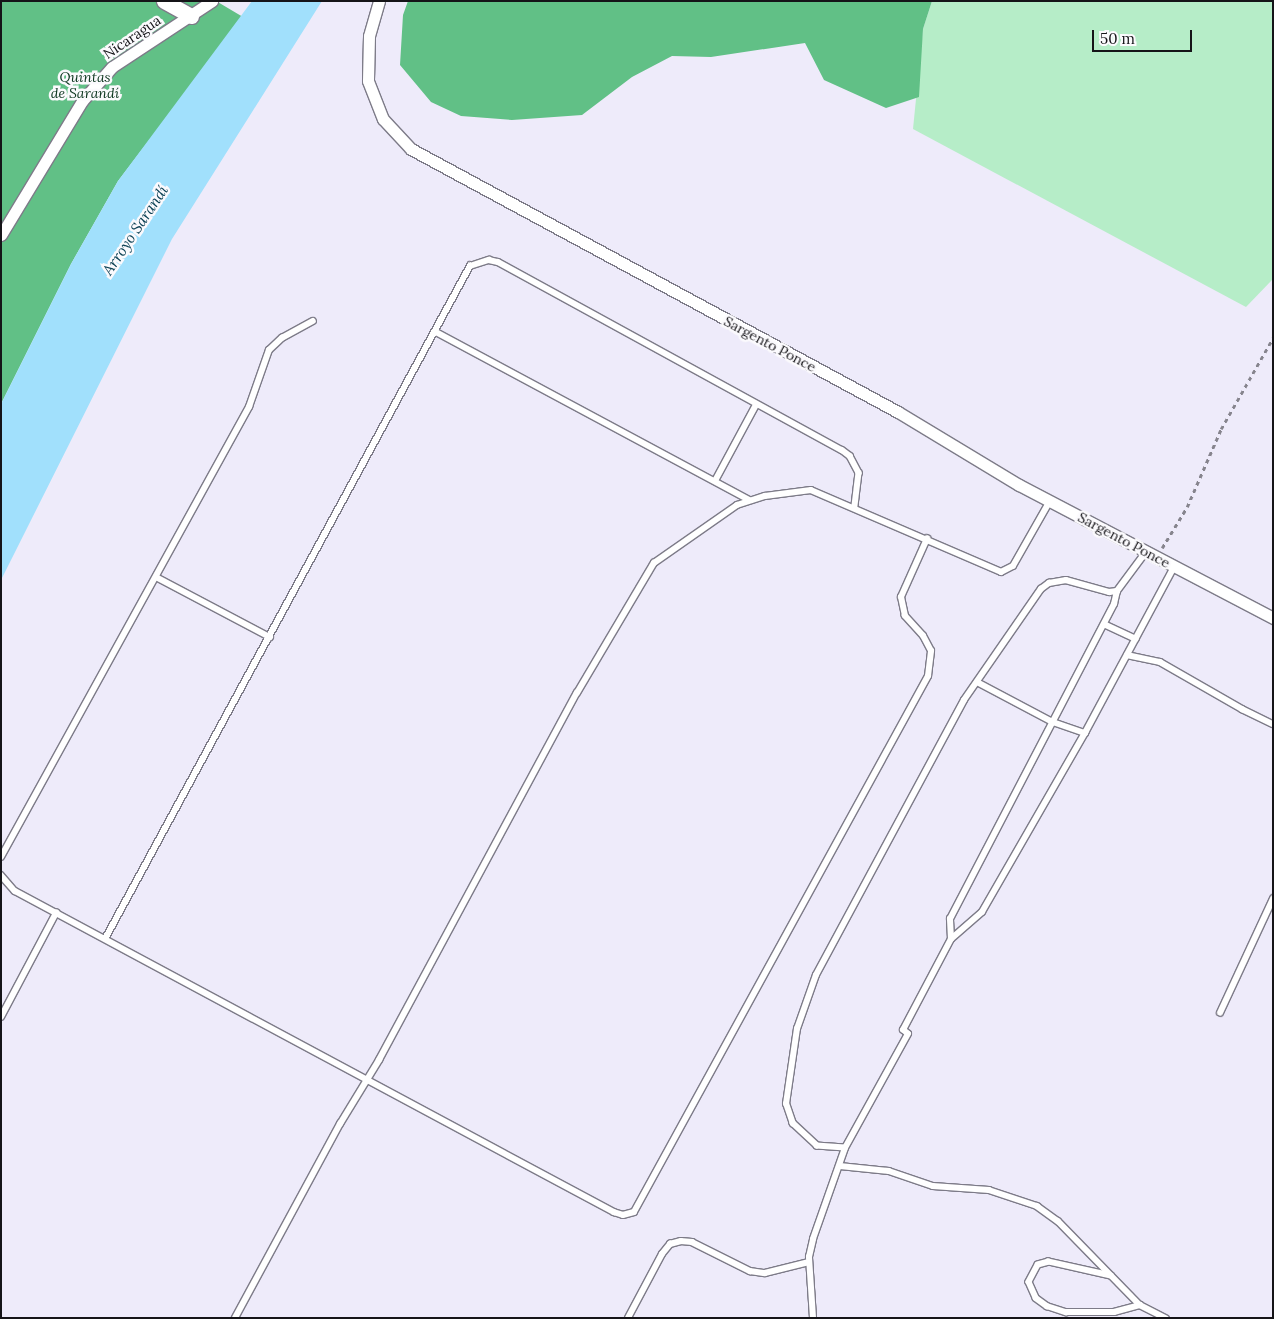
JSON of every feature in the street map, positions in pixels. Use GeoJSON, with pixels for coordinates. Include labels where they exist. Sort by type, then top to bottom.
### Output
{"type":"FeatureCollection","features":[{"type":"Feature","properties":{"kind":"street"},"geometry":{"type":"LineString","coordinates":[[164,1],[191,16]]}},
{"type":"Feature","properties":{"kind":"street","name":"Nicaragua"},"geometry":{"type":"LineString","coordinates":[[1,235],[82,101],[112,67],[212,1]]}},
{"type":"Feature","properties":{"kind":"street","name":"Sargento Ponce"},"geometry":{"type":"LineString","coordinates":[[379,1],[369,36],[368,81],[383,119],[411,149],[898,412],[1050,501],[1273,618]]}},
{"type":"Feature","properties":{"kind":"lane"},"geometry":{"type":"LineString","coordinates":[[104,939],[436,332],[470,266],[489,260],[498,262],[850,456],[859,473],[855,507]]}},
{"type":"Feature","properties":{"kind":"lane"},"geometry":{"type":"LineString","coordinates":[[1,857],[249,407],[269,350],[282,338],[313,321]]}},
{"type":"Feature","properties":{"kind":"lane"},"geometry":{"type":"LineString","coordinates":[[436,332],[749,500]]}},
{"type":"Feature","properties":{"kind":"lane"},"geometry":{"type":"LineString","coordinates":[[715,481],[756,405]]}},
{"type":"Feature","properties":{"kind":"lane"},"geometry":{"type":"LineString","coordinates":[[235,1318],[367,1080],[577,693],[647,572],[664,554],[749,500],[811,490],[855,507],[992,569],[1008,570],[1013,566],[1050,501]]}},
{"type":"Feature","properties":{"kind":"lane"},"geometry":{"type":"LineString","coordinates":[[1,875],[16,891],[56,913],[614,1212],[623,1215],[634,1212],[928,676],[931,651],[923,636],[905,616],[900,597],[927,539]]}},
{"type":"Feature","properties":{"kind":"lane"},"geometry":{"type":"LineString","coordinates":[[951,939],[950,919],[1104,624],[1117,591],[1146,552]]}},
{"type":"Feature","properties":{"kind":"lane"},"geometry":{"type":"LineString","coordinates":[[813,1318],[809,1262],[812,1238],[846,1148],[908,1034],[903,1030],[951,939],[982,912],[1085,733],[1174,567]]}},
{"type":"Feature","properties":{"kind":"lane"},"geometry":{"type":"LineString","coordinates":[[156,577],[270,637]]}},
{"type":"Feature","properties":{"kind":"lane"},"geometry":{"type":"LineString","coordinates":[[846,1148],[816,1146],[788,1116],[786,1104],[797,1030],[816,975],[927,766],[977,682],[1049,583],[1066,580],[1109,592],[1117,591]]}},
{"type":"Feature","properties":{"kind":"lane"},"geometry":{"type":"LineString","coordinates":[[1104,624],[1136,639]]}},
{"type":"Feature","properties":{"kind":"lane"},"geometry":{"type":"LineString","coordinates":[[1127,655],[1160,662],[1242,709],[1273,724]]}},
{"type":"Feature","properties":{"kind":"lane"},"geometry":{"type":"LineString","coordinates":[[977,682],[1053,722],[1085,733]]}},
{"type":"Feature","properties":{"kind":"lane"},"geometry":{"type":"LineString","coordinates":[[1220,1013],[1273,899]]}},
{"type":"Feature","properties":{"kind":"lane"},"geometry":{"type":"LineString","coordinates":[[1,1017],[56,913]]}},
{"type":"Feature","properties":{"kind":"lane"},"geometry":{"type":"LineString","coordinates":[[840,1166],[889,1172],[932,1186],[989,1190],[1015,1196],[1037,1206],[1058,1221],[1140,1305],[1166,1318]]}},
{"type":"Feature","properties":{"kind":"lane"},"geometry":{"type":"LineString","coordinates":[[628,1318],[662,1254],[670,1244],[680,1241],[692,1242],[750,1271],[765,1273],[809,1262]]}},
{"type":"Feature","properties":{"kind":"lane"},"geometry":{"type":"LineString","coordinates":[[1113,1277],[1049,1262],[1038,1265],[1030,1282],[1036,1298],[1047,1306],[1066,1312],[1114,1312],[1140,1305]]}},
{"type":"Feature","properties":{"kind":"path"},"geometry":{"type":"LineString","coordinates":[[1157,558],[1187,507],[1221,429],[1273,338]]}},
{"type":"Feature","properties":{"kind":"green space","name":"Quintas de Sarandí"},"geometry":{"type":"Polygon","coordinates":[[[1,1],[216,1],[243,17],[118,181],[71,264],[1,404],[1,1]]]}},
{"type":"Feature","properties":{"kind":"green space"},"geometry":{"type":"Polygon","coordinates":[[[408,1],[932,1],[923,29],[919,97],[886,108],[824,80],[805,43],[711,57],[672,56],[632,77],[582,115],[512,120],[461,116],[431,102],[400,65],[403,15],[408,1]]]}},
{"type":"Feature","properties":{"kind":"green space"},"geometry":{"type":"Polygon","coordinates":[[[932,1],[1273,1],[1273,279],[1246,307],[913,129],[923,29],[932,1]]]}},
{"type":"Feature","properties":{"kind":"water","name":"Arroyo Sarandí"},"geometry":{"type":"Polygon","coordinates":[[[252,1],[322,1],[172,239],[1,580],[1,404],[71,264],[118,181],[252,1]]]}}]}
